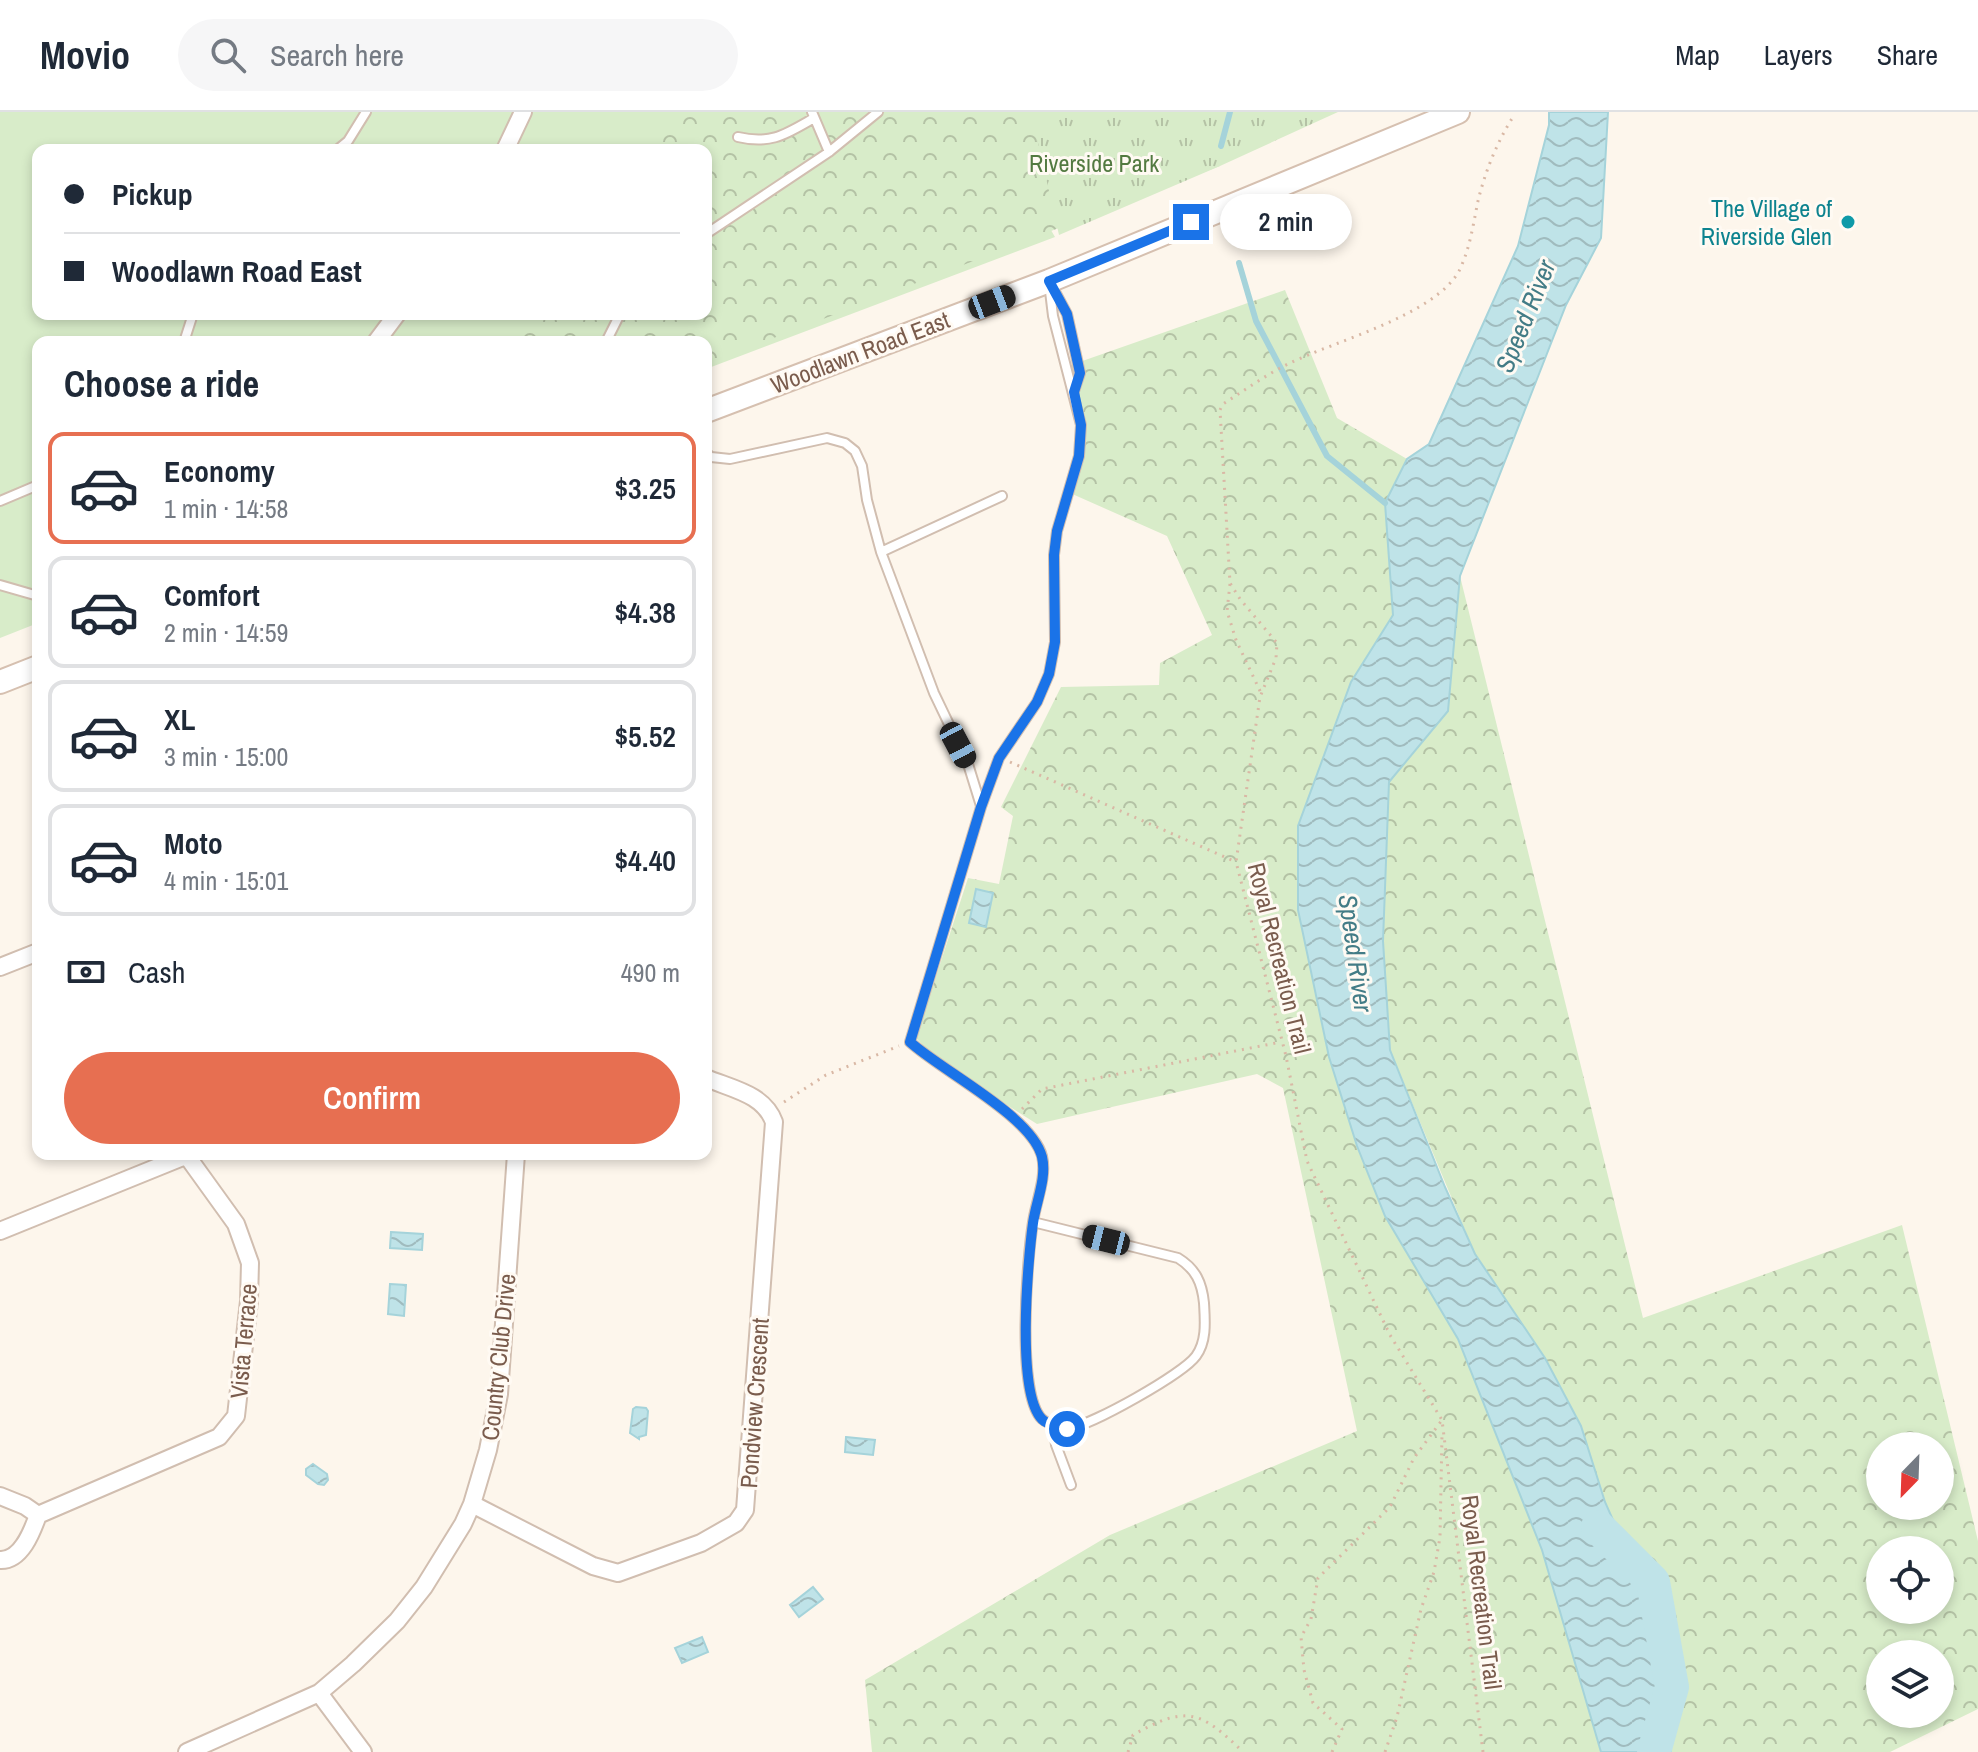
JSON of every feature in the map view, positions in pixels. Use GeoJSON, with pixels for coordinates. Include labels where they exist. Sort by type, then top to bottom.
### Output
{"type":"FeatureCollection","features":[{"type":"Feature","properties":{"kind":"main road","name":"Woodlawn Road East"},"geometry":{"type":"LineString","coordinates":[[712,409],[1049,281],[1458,112]]}},
{"type":"Feature","properties":{"kind":"main road"},"geometry":{"type":"LineString","coordinates":[[0,682],[32,669]]}},
{"type":"Feature","properties":{"kind":"street"},"geometry":{"type":"LineString","coordinates":[[508,144],[523,112]]}},
{"type":"Feature","properties":{"kind":"street"},"geometry":{"type":"LineString","coordinates":[[0,967],[32,954]]}},
{"type":"Feature","properties":{"kind":"street"},"geometry":{"type":"LineString","coordinates":[[712,1081],[761,1101],[770,1111]]}},
{"type":"Feature","properties":{"kind":"street","name":"Pondview Crescent"},"geometry":{"type":"LineString","coordinates":[[472,1504],[593,1566],[618,1573],[701,1543],[736,1523],[745,1510],[774,1137],[770,1111]]}},
{"type":"Feature","properties":{"kind":"street"},"geometry":{"type":"LineString","coordinates":[[0,1231],[176,1160]]}},
{"type":"Feature","properties":{"kind":"street","name":"Vista Terrace"},"geometry":{"type":"LineString","coordinates":[[38,1515],[219,1437],[236,1416],[249,1301],[250,1263],[236,1224],[191,1160]]}},
{"type":"Feature","properties":{"kind":"street","name":"Country Club Drive"},"geometry":{"type":"LineString","coordinates":[[187,1752],[319,1693],[353,1664],[411,1605],[448,1551],[472,1504],[488,1450],[499,1394],[516,1160]]}},
{"type":"Feature","properties":{"kind":"street"},"geometry":{"type":"LineString","coordinates":[[0,1496],[38,1515],[21,1548],[7,1561],[0,1560]]}},
{"type":"Feature","properties":{"kind":"street"},"geometry":{"type":"LineString","coordinates":[[319,1693],[363,1752]]}},
{"type":"Feature","properties":{"kind":"lane"},"geometry":{"type":"LineString","coordinates":[[344,144],[366,112]]}},
{"type":"Feature","properties":{"kind":"lane"},"geometry":{"type":"LineString","coordinates":[[712,230],[829,152],[878,112]]}},
{"type":"Feature","properties":{"kind":"lane"},"geometry":{"type":"LineString","coordinates":[[738,137],[757,141],[779,138],[813,115],[829,152]]}},
{"type":"Feature","properties":{"kind":"lane"},"geometry":{"type":"LineString","coordinates":[[1033,1222],[1178,1258],[1195,1271],[1203,1295],[1203,1341],[1189,1363],[1163,1382],[1085,1424],[1067,1429],[1044,1421],[1037,1412],[1027,1383],[1027,1279],[1033,1222],[1042,1175],[1042,1156],[1014,1117],[925,1056],[910,1042],[981,807],[999,758],[1037,702],[1049,674],[1055,642],[1054,555],[1057,531],[1081,443],[1081,425],[1074,392],[1080,373],[1067,314],[1049,281]]}},
{"type":"Feature","properties":{"kind":"lane"},"geometry":{"type":"LineString","coordinates":[[712,457],[730,459],[827,438],[845,443],[855,451],[862,466],[867,500],[881,552],[934,693],[968,764],[981,807]]}},
{"type":"Feature","properties":{"kind":"lane"},"geometry":{"type":"LineString","coordinates":[[0,501],[32,488]]}},
{"type":"Feature","properties":{"kind":"lane"},"geometry":{"type":"LineString","coordinates":[[881,552],[1002,496]]}},
{"type":"Feature","properties":{"kind":"lane"},"geometry":{"type":"LineString","coordinates":[[0,585],[32,594]]}},
{"type":"Feature","properties":{"kind":"lane"},"geometry":{"type":"LineString","coordinates":[[1053,1424],[1056,1445],[1071,1485]]}},
{"type":"Feature","properties":{"kind":"path"},"geometry":{"type":"LineString","coordinates":[[1261,693],[1236,640],[1227,611],[1230,583],[1220,410],[1223,404],[1291,363],[1374,328],[1447,289],[1466,255],[1483,181],[1513,117]]}},
{"type":"Feature","properties":{"kind":"path","name":"Royal Recreation Trail"},"geometry":{"type":"LineString","coordinates":[[1230,583],[1277,643],[1276,658],[1261,693],[1236,862],[1282,1042],[1307,1161],[1390,1335],[1442,1420],[1483,1752]]}},
{"type":"Feature","properties":{"kind":"path"},"geometry":{"type":"LineString","coordinates":[[999,758],[1236,862]]}},
{"type":"Feature","properties":{"kind":"path"},"geometry":{"type":"LineString","coordinates":[[770,1111],[826,1075],[910,1042]]}},
{"type":"Feature","properties":{"kind":"path"},"geometry":{"type":"LineString","coordinates":[[1014,1117],[1042,1089],[1282,1042]]}},
{"type":"Feature","properties":{"kind":"path"},"geometry":{"type":"LineString","coordinates":[[1332,1752],[1342,1729],[1313,1703],[1304,1670],[1301,1637],[1311,1619],[1318,1578],[1390,1507],[1414,1458],[1442,1420]]}},
{"type":"Feature","properties":{"kind":"path"},"geometry":{"type":"LineString","coordinates":[[1385,1752],[1397,1717],[1421,1609],[1434,1572],[1440,1537],[1442,1420]]}},
{"type":"Feature","properties":{"kind":"path"},"geometry":{"type":"LineString","coordinates":[[1128,1752],[1133,1735],[1161,1719],[1190,1714],[1221,1730],[1243,1752]]}},
{"type":"Feature","properties":{"kind":"green space"},"geometry":{"type":"Polygon","coordinates":[[[0,112],[982,112],[1055,237],[712,367],[712,336],[32,336],[32,625],[0,638],[0,112]]]}},
{"type":"Feature","properties":{"kind":"green space"},"geometry":{"type":"Polygon","coordinates":[[[668,112],[1233,112],[1220,166],[712,362],[712,336],[505,336],[521,320],[712,320],[712,144],[649,144],[668,112]]]}},
{"type":"Feature","properties":{"kind":"green space","name":"Riverside Park"},"geometry":{"type":"Polygon","coordinates":[[[1031,112],[1338,112],[1059,235],[1031,112]]]}},
{"type":"Feature","properties":{"kind":"green space"},"geometry":{"type":"Polygon","coordinates":[[[1285,290],[1337,418],[1407,459],[1385,503],[1393,615],[1351,682],[1329,1057],[1357,1146],[1385,1216],[1458,1339],[1542,1550],[1601,1752],[872,1752],[865,1680],[1110,1535],[1357,1431],[1283,1088],[1257,1074],[1037,1124],[938,1061],[916,1038],[968,878],[999,884],[1013,816],[1001,807],[1061,687],[1159,685],[1160,663],[1212,635],[1167,536],[1070,493],[1083,457],[1071,365],[1285,290]]]}},
{"type":"Feature","properties":{"kind":"green space"},"geometry":{"type":"Polygon","coordinates":[[[1460,576],[1643,1318],[1902,1225],[1952,1432],[1866,1432],[1866,1520],[1954,1520],[1954,1441],[1978,1541],[1978,1709],[1954,1721],[1954,1640],[1866,1640],[1866,1728],[1939,1728],[1890,1752],[1671,1752],[1660,1626],[1605,1502],[1581,1426],[1545,1358],[1475,1254],[1390,1050],[1383,941],[1389,782],[1448,711],[1460,576]]]}},
{"type":"Feature","properties":{"kind":"water"},"geometry":{"type":"Polygon","coordinates":[[[1549,112],[1608,112],[1601,238],[1566,305],[1460,576],[1448,711],[1389,782],[1383,941],[1390,1050],[1475,1254],[1545,1358],[1581,1426],[1605,1502],[1660,1626],[1671,1752],[1601,1752],[1542,1550],[1458,1339],[1385,1216],[1357,1146],[1329,1057],[1298,910],[1298,826],[1351,682],[1393,615],[1385,503],[1407,459],[1429,444],[1518,246],[1549,125],[1549,112]]]}},
{"type":"Feature","properties":{"kind":"water"},"geometry":{"type":"Polygon","coordinates":[[[976,889],[993,893],[986,927],[969,923],[976,889]]]}},
{"type":"Feature","properties":{"kind":"water"},"geometry":{"type":"Polygon","coordinates":[[[391,1232],[423,1234],[422,1250],[390,1248],[391,1232]]]}},
{"type":"Feature","properties":{"kind":"water"},"geometry":{"type":"Polygon","coordinates":[[[390,1284],[406,1285],[404,1316],[388,1314],[390,1284]]]}},
{"type":"Feature","properties":{"kind":"water"},"geometry":{"type":"Polygon","coordinates":[[[633,1409],[648,1411],[646,1435],[639,1439],[630,1433],[633,1409]]]}},
{"type":"Feature","properties":{"kind":"water"},"geometry":{"type":"Polygon","coordinates":[[[846,1437],[875,1440],[873,1455],[845,1452],[846,1437]]]}},
{"type":"Feature","properties":{"kind":"water"},"geometry":{"type":"Polygon","coordinates":[[[313,1464],[327,1474],[328,1480],[324,1485],[306,1475],[306,1469],[313,1464]]]}},
{"type":"Feature","properties":{"kind":"water"},"geometry":{"type":"Polygon","coordinates":[[[813,1587],[823,1599],[799,1617],[790,1605],[813,1587]]]}},
{"type":"Feature","properties":{"kind":"water"},"geometry":{"type":"Polygon","coordinates":[[[702,1637],[708,1652],[682,1663],[675,1648],[702,1637]]]}},
{"type":"Feature","properties":{"kind":"waterway"},"geometry":{"type":"LineString","coordinates":[[1221,146],[1230,112]]}},
{"type":"Feature","properties":{"kind":"waterway"},"geometry":{"type":"LineString","coordinates":[[1239,263],[1256,321],[1327,456],[1385,503]]}},
{"type":"Feature","properties":{"kind":"waterway","name":"Speed River"},"geometry":{"type":"LineString","coordinates":[[1598,1527],[1653,1582],[1672,1687],[1654,1752]]}},
{"type":"Feature","properties":{"kind":"place","name":"The Village of Riverside Glen"},"geometry":{"type":"Point","coordinates":[1848,222]}},
{"type":"Feature","properties":{"kind":"route"},"geometry":{"type":"LineString","coordinates":[[1067,1429],[1044,1421],[1037,1412],[1027,1383],[1027,1279],[1042,1156],[1014,1117],[925,1056],[910,1042],[981,807],[999,758],[1037,702],[1049,674],[1055,642],[1054,555],[1063,507],[1079,456],[1081,425],[1074,392],[1080,373],[1067,314],[1049,281],[1191,222]]}}]}
